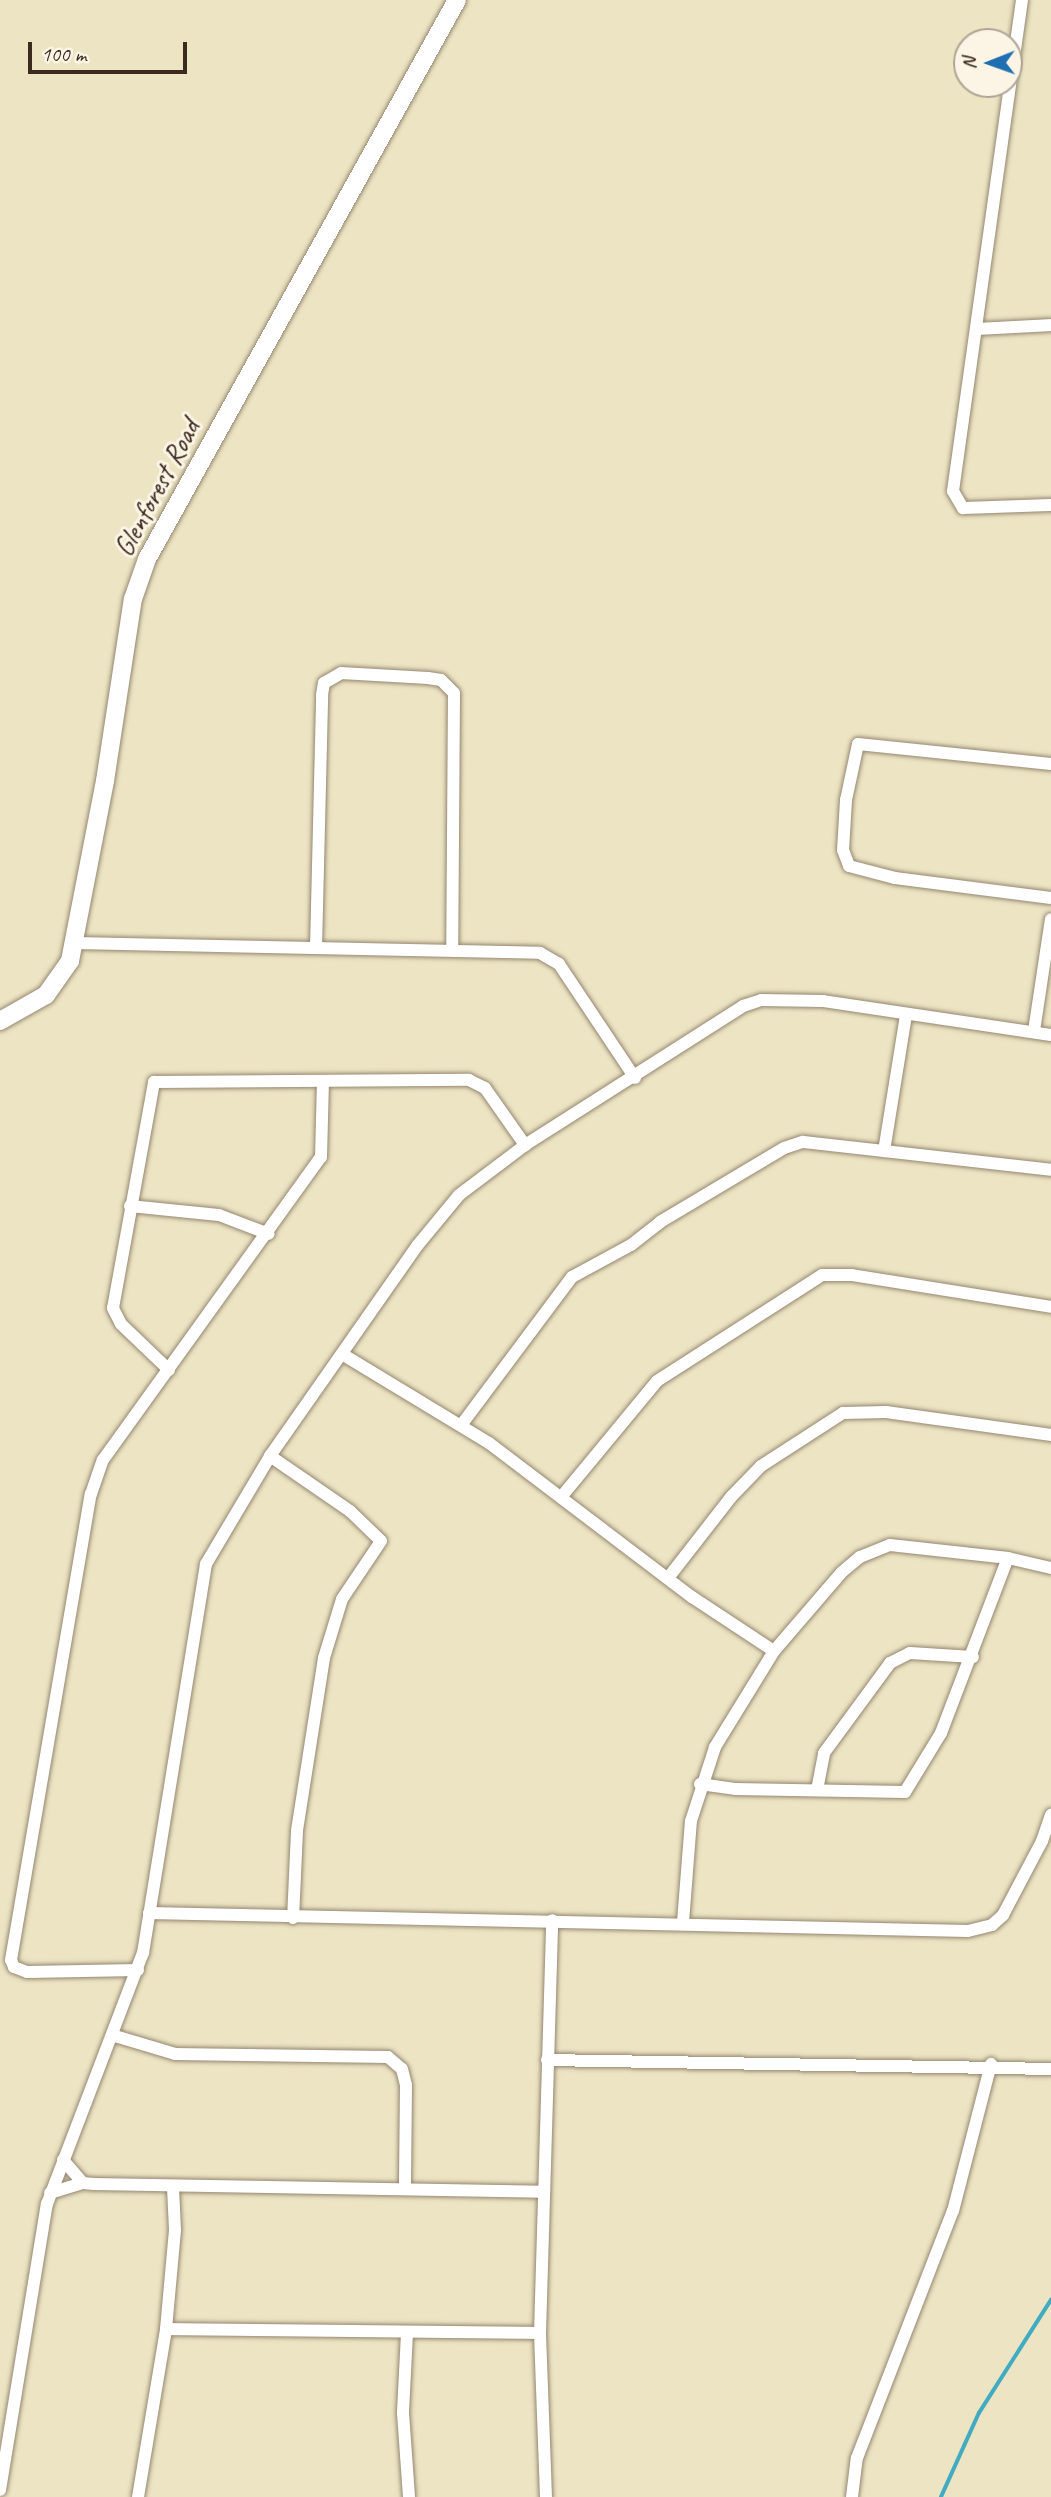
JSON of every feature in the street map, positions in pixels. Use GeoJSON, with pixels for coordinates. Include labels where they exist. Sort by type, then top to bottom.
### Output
{"type":"FeatureCollection","features":[{"type":"Feature","properties":{"kind":"street","name":"Glenforest Road"},"geometry":{"type":"LineString","coordinates":[[0,1021],[52,989],[64,973],[75,943],[140,577],[179,498],[457,0]]}},
{"type":"Feature","properties":{"kind":"street"},"geometry":{"type":"LineString","coordinates":[[1021,0],[978,330],[953,491],[963,509],[1051,505]]}},
{"type":"Feature","properties":{"kind":"street"},"geometry":{"type":"LineString","coordinates":[[978,330],[1051,324]]}},
{"type":"Feature","properties":{"kind":"street"},"geometry":{"type":"LineString","coordinates":[[316,948],[322,695],[324,683],[341,673],[442,680],[454,693],[453,949]]}},
{"type":"Feature","properties":{"kind":"street"},"geometry":{"type":"LineString","coordinates":[[1051,764],[858,744],[846,800],[843,850],[849,866],[895,878],[1051,898]]}},
{"type":"Feature","properties":{"kind":"street"},"geometry":{"type":"LineString","coordinates":[[1034,1031],[1051,919]]}},
{"type":"Feature","properties":{"kind":"street"},"geometry":{"type":"LineString","coordinates":[[75,943],[534,952],[559,964],[635,1078]]}},
{"type":"Feature","properties":{"kind":"street"},"geometry":{"type":"LineString","coordinates":[[0,2490],[50,2193],[138,1970],[200,1586],[214,1544],[270,1456],[446,1208],[525,1145],[635,1078],[743,1006],[761,1000],[823,1001],[1051,1035]]}},
{"type":"Feature","properties":{"kind":"street"},"geometry":{"type":"LineString","coordinates":[[884,1151],[906,1014]]}},
{"type":"Feature","properties":{"kind":"street"},"geometry":{"type":"LineString","coordinates":[[169,1370],[114,1314],[130,1206],[154,1082],[475,1082],[485,1088],[525,1145]]}},
{"type":"Feature","properties":{"kind":"street"},"geometry":{"type":"LineString","coordinates":[[138,1970],[27,1972],[14,1967],[10,1951],[94,1481],[103,1460],[269,1234],[324,1150],[323,1083]]}},
{"type":"Feature","properties":{"kind":"street"},"geometry":{"type":"LineString","coordinates":[[462,1424],[552,1297],[580,1270],[631,1245],[755,1163],[795,1143],[1051,1170]]}},
{"type":"Feature","properties":{"kind":"street"},"geometry":{"type":"LineString","coordinates":[[130,1206],[219,1215],[269,1234]]}},
{"type":"Feature","properties":{"kind":"street"},"geometry":{"type":"LineString","coordinates":[[562,1496],[657,1381],[822,1275],[852,1275],[1051,1307]]}},
{"type":"Feature","properties":{"kind":"street"},"geometry":{"type":"LineString","coordinates":[[342,1354],[462,1424],[562,1496],[668,1578],[774,1651]]}},
{"type":"Feature","properties":{"kind":"street"},"geometry":{"type":"LineString","coordinates":[[668,1578],[731,1497],[761,1466],[844,1413],[887,1412],[1051,1435]]}},
{"type":"Feature","properties":{"kind":"street"},"geometry":{"type":"LineString","coordinates":[[270,1456],[350,1511],[381,1541],[342,1599],[324,1658],[297,1831],[293,1918]]}},
{"type":"Feature","properties":{"kind":"street"},"geometry":{"type":"LineString","coordinates":[[683,1923],[691,1821],[700,1784],[740,1701],[774,1651],[842,1572],[876,1549],[916,1546],[1008,1558],[1051,1568]]}},
{"type":"Feature","properties":{"kind":"street"},"geometry":{"type":"LineString","coordinates":[[700,1784],[735,1789],[905,1792],[942,1733],[973,1657],[1008,1558]]}},
{"type":"Feature","properties":{"kind":"street"},"geometry":{"type":"LineString","coordinates":[[817,1790],[824,1753],[890,1663],[910,1653],[973,1657]]}},
{"type":"Feature","properties":{"kind":"street"},"geometry":{"type":"LineString","coordinates":[[149,1913],[293,1918],[982,1928],[1003,1915],[1051,1815]]}},
{"type":"Feature","properties":{"kind":"street"},"geometry":{"type":"LineString","coordinates":[[546,2497],[540,2333],[552,1920]]}},
{"type":"Feature","properties":{"kind":"street"},"geometry":{"type":"LineString","coordinates":[[114,2036],[175,2054],[388,2057],[402,2069],[406,2085],[405,2189]]}},
{"type":"Feature","properties":{"kind":"street"},"geometry":{"type":"LineString","coordinates":[[547,2060],[991,2064],[1051,2069]]}},
{"type":"Feature","properties":{"kind":"street"},"geometry":{"type":"LineString","coordinates":[[852,2497],[857,2458],[953,2211],[991,2064]]}},
{"type":"Feature","properties":{"kind":"street"},"geometry":{"type":"LineString","coordinates":[[63,2160],[82,2183]]}},
{"type":"Feature","properties":{"kind":"street"},"geometry":{"type":"LineString","coordinates":[[50,2193],[82,2183],[173,2187],[543,2192]]}},
{"type":"Feature","properties":{"kind":"street"},"geometry":{"type":"LineString","coordinates":[[138,2497],[166,2329],[175,2230],[173,2187]]}},
{"type":"Feature","properties":{"kind":"street"},"geometry":{"type":"LineString","coordinates":[[166,2329],[540,2333]]}},
{"type":"Feature","properties":{"kind":"street"},"geometry":{"type":"LineString","coordinates":[[407,2333],[403,2413],[409,2497]]}},
{"type":"Feature","properties":{"kind":"waterway"},"geometry":{"type":"LineString","coordinates":[[941,2497],[979,2413],[1051,2300]]}}]}
